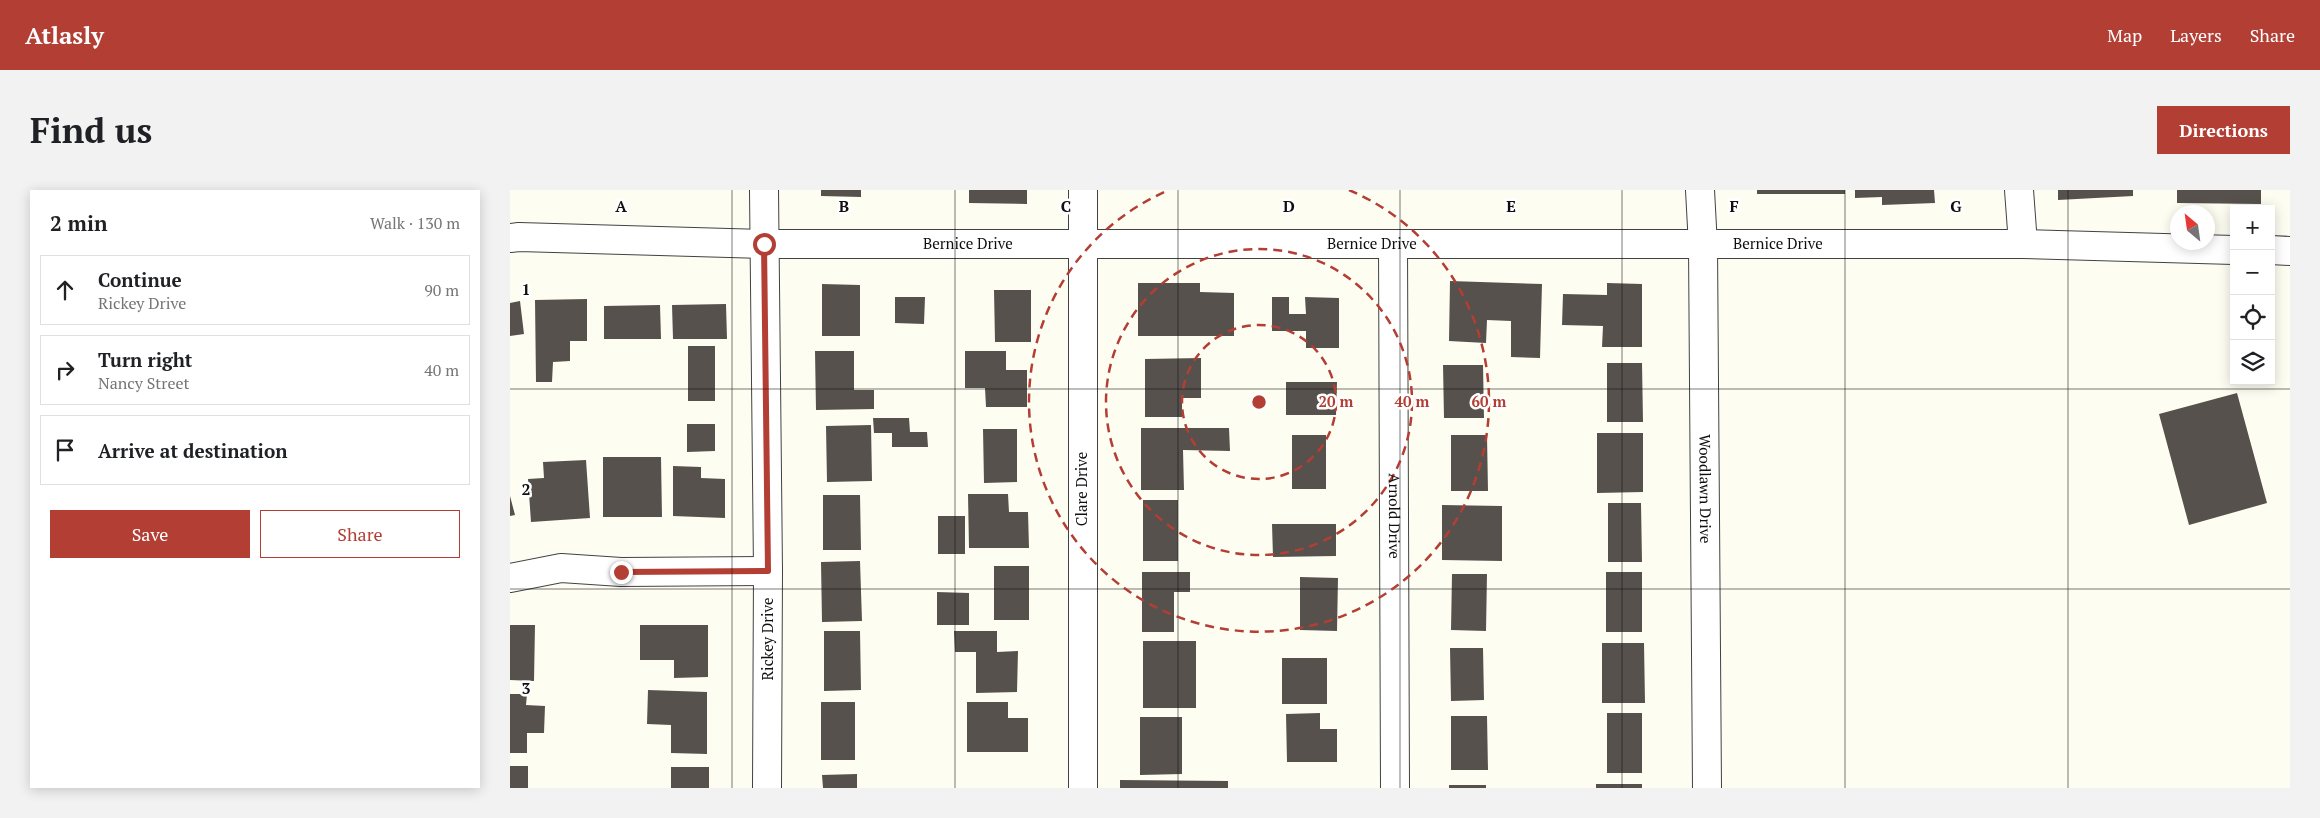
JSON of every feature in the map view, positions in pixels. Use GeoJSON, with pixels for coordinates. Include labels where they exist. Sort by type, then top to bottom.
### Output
{"type":"FeatureCollection","features":[{"type":"Feature","properties":{"kind":"street","name":"Rickey Drive"},"geometry":{"type":"LineString","coordinates":[[764,190],[768,571],[767,788]]}},
{"type":"Feature","properties":{"kind":"street","name":"Clare Drive"},"geometry":{"type":"LineString","coordinates":[[1083,190],[1083,788]]}},
{"type":"Feature","properties":{"kind":"street","name":"Woodlawn Drive"},"geometry":{"type":"LineString","coordinates":[[1700,190],[1703,246],[1707,788]]}},
{"type":"Feature","properties":{"kind":"street"},"geometry":{"type":"LineString","coordinates":[[2019,190],[2023,244]]}},
{"type":"Feature","properties":{"kind":"street","name":"Bernice Drive"},"geometry":{"type":"LineString","coordinates":[[510,238],[764,244],[1703,246],[2023,244],[2230,250]]}},
{"type":"Feature","properties":{"kind":"street","name":"Arnold Drive"},"geometry":{"type":"LineString","coordinates":[[1393,245],[1395,788]]}},
{"type":"Feature","properties":{"kind":"street"},"geometry":{"type":"LineString","coordinates":[[2275,250],[2290,251]]}},
{"type":"Feature","properties":{"kind":"street"},"geometry":{"type":"LineString","coordinates":[[510,578],[561,568],[621,572],[768,571]]}},
{"type":"Feature","properties":{"kind":"building"},"geometry":{"type":"Polygon","coordinates":[[[821,190],[861,190],[861,197],[821,196],[821,190]]]}},
{"type":"Feature","properties":{"kind":"building"},"geometry":{"type":"Polygon","coordinates":[[[969,190],[1027,190],[1027,204],[969,203],[969,190]]]}},
{"type":"Feature","properties":{"kind":"building"},"geometry":{"type":"Polygon","coordinates":[[[1757,190],[1845,190],[1845,194],[1757,194],[1757,190]]]}},
{"type":"Feature","properties":{"kind":"building"},"geometry":{"type":"Polygon","coordinates":[[[1855,190],[1934,190],[1935,203],[1882,205],[1882,197],[1855,198],[1855,190]]]}},
{"type":"Feature","properties":{"kind":"building"},"geometry":{"type":"Polygon","coordinates":[[[2058,190],[2133,190],[2133,196],[2058,200],[2058,190]]]}},
{"type":"Feature","properties":{"kind":"building"},"geometry":{"type":"Polygon","coordinates":[[[2177,190],[2261,190],[2261,204],[2177,203],[2177,190]]]}},
{"type":"Feature","properties":{"kind":"building"},"geometry":{"type":"Polygon","coordinates":[[[1450,281],[1542,284],[1540,358],[1511,357],[1511,321],[1487,320],[1486,343],[1449,341],[1450,281]]]}},
{"type":"Feature","properties":{"kind":"building"},"geometry":{"type":"Polygon","coordinates":[[[1138,283],[1200,283],[1200,292],[1234,293],[1234,336],[1138,336],[1138,283]]]}},
{"type":"Feature","properties":{"kind":"building"},"geometry":{"type":"Polygon","coordinates":[[[1607,283],[1642,284],[1642,347],[1602,347],[1603,326],[1562,325],[1563,294],[1607,295],[1607,283]]]}},
{"type":"Feature","properties":{"kind":"building"},"geometry":{"type":"Polygon","coordinates":[[[822,284],[860,285],[860,336],[822,336],[822,284]]]}},
{"type":"Feature","properties":{"kind":"building"},"geometry":{"type":"Polygon","coordinates":[[[994,290],[1031,290],[1031,342],[995,342],[994,290]]]}},
{"type":"Feature","properties":{"kind":"building"},"geometry":{"type":"Polygon","coordinates":[[[895,297],[925,297],[924,324],[895,323],[895,297]]]}},
{"type":"Feature","properties":{"kind":"building"},"geometry":{"type":"Polygon","coordinates":[[[1272,297],[1289,297],[1289,314],[1306,314],[1305,297],[1339,298],[1339,348],[1306,348],[1306,331],[1272,331],[1272,297]]]}},
{"type":"Feature","properties":{"kind":"building"},"geometry":{"type":"Polygon","coordinates":[[[587,299],[587,341],[570,341],[570,361],[553,362],[552,382],[536,382],[535,300],[587,299]]]}},
{"type":"Feature","properties":{"kind":"building"},"geometry":{"type":"Polygon","coordinates":[[[520,301],[524,334],[510,336],[510,303],[520,301]]]}},
{"type":"Feature","properties":{"kind":"building"},"geometry":{"type":"Polygon","coordinates":[[[726,304],[727,339],[673,339],[672,305],[726,304]]]}},
{"type":"Feature","properties":{"kind":"building"},"geometry":{"type":"Polygon","coordinates":[[[660,305],[661,339],[604,339],[604,306],[660,305]]]}},
{"type":"Feature","properties":{"kind":"building"},"geometry":{"type":"Polygon","coordinates":[[[688,346],[715,346],[715,401],[688,401],[688,346]]]}},
{"type":"Feature","properties":{"kind":"building"},"geometry":{"type":"Polygon","coordinates":[[[815,351],[854,351],[854,390],[874,390],[874,409],[816,410],[815,351]]]}},
{"type":"Feature","properties":{"kind":"building"},"geometry":{"type":"Polygon","coordinates":[[[965,351],[1006,351],[1006,370],[1027,370],[1027,407],[986,407],[985,388],[965,388],[965,351]]]}},
{"type":"Feature","properties":{"kind":"building"},"geometry":{"type":"Polygon","coordinates":[[[1201,358],[1201,398],[1182,398],[1182,417],[1145,417],[1145,359],[1201,358]]]}},
{"type":"Feature","properties":{"kind":"building"},"geometry":{"type":"Polygon","coordinates":[[[1607,363],[1642,363],[1643,422],[1607,422],[1607,363]]]}},
{"type":"Feature","properties":{"kind":"building"},"geometry":{"type":"Polygon","coordinates":[[[1443,365],[1483,365],[1484,418],[1444,418],[1443,365]]]}},
{"type":"Feature","properties":{"kind":"building"},"geometry":{"type":"Polygon","coordinates":[[[1286,382],[1337,382],[1336,415],[1286,415],[1286,382]]]}},
{"type":"Feature","properties":{"kind":"building"},"geometry":{"type":"Polygon","coordinates":[[[2237,393],[2267,503],[2189,525],[2159,414],[2237,393]]]}},
{"type":"Feature","properties":{"kind":"building"},"geometry":{"type":"Polygon","coordinates":[[[873,418],[909,418],[910,432],[927,432],[928,447],[892,447],[892,433],[874,433],[873,418]]]}},
{"type":"Feature","properties":{"kind":"building"},"geometry":{"type":"Polygon","coordinates":[[[687,424],[715,424],[715,451],[687,452],[687,424]]]}},
{"type":"Feature","properties":{"kind":"building"},"geometry":{"type":"Polygon","coordinates":[[[871,425],[872,481],[827,482],[826,426],[871,425]]]}},
{"type":"Feature","properties":{"kind":"building"},"geometry":{"type":"Polygon","coordinates":[[[1141,428],[1229,428],[1230,451],[1183,450],[1184,490],[1141,490],[1141,428]]]}},
{"type":"Feature","properties":{"kind":"building"},"geometry":{"type":"Polygon","coordinates":[[[983,429],[1017,429],[1017,482],[984,483],[983,429]]]}},
{"type":"Feature","properties":{"kind":"building"},"geometry":{"type":"Polygon","coordinates":[[[1597,433],[1643,433],[1643,492],[1597,493],[1597,433]]]}},
{"type":"Feature","properties":{"kind":"building"},"geometry":{"type":"Polygon","coordinates":[[[1292,435],[1326,435],[1326,489],[1292,489],[1292,435]]]}},
{"type":"Feature","properties":{"kind":"building"},"geometry":{"type":"Polygon","coordinates":[[[1451,435],[1487,435],[1488,491],[1451,491],[1451,435]]]}},
{"type":"Feature","properties":{"kind":"building"},"geometry":{"type":"Polygon","coordinates":[[[603,457],[661,457],[662,517],[603,517],[603,457]]]}},
{"type":"Feature","properties":{"kind":"building"},"geometry":{"type":"Polygon","coordinates":[[[586,460],[590,518],[531,522],[528,479],[544,478],[543,462],[586,460]]]}},
{"type":"Feature","properties":{"kind":"building"},"geometry":{"type":"Polygon","coordinates":[[[673,466],[701,467],[701,478],[725,479],[725,518],[673,516],[673,466]]]}},
{"type":"Feature","properties":{"kind":"building"},"geometry":{"type":"Polygon","coordinates":[[[968,494],[1008,494],[1009,512],[1028,512],[1029,548],[969,548],[968,494]]]}},
{"type":"Feature","properties":{"kind":"building"},"geometry":{"type":"Polygon","coordinates":[[[823,495],[860,495],[861,550],[823,550],[823,495]]]}},
{"type":"Feature","properties":{"kind":"building"},"geometry":{"type":"Polygon","coordinates":[[[510,496],[515,515],[510,516],[510,496]]]}},
{"type":"Feature","properties":{"kind":"building"},"geometry":{"type":"Polygon","coordinates":[[[1143,500],[1178,500],[1178,561],[1143,561],[1143,500]]]}},
{"type":"Feature","properties":{"kind":"building"},"geometry":{"type":"Polygon","coordinates":[[[1608,503],[1641,503],[1642,562],[1608,562],[1608,503]]]}},
{"type":"Feature","properties":{"kind":"building"},"geometry":{"type":"Polygon","coordinates":[[[1442,505],[1502,506],[1502,561],[1442,560],[1442,505]]]}},
{"type":"Feature","properties":{"kind":"building"},"geometry":{"type":"Polygon","coordinates":[[[938,516],[965,516],[965,554],[938,554],[938,516]]]}},
{"type":"Feature","properties":{"kind":"building"},"geometry":{"type":"Polygon","coordinates":[[[1272,524],[1336,524],[1336,556],[1273,557],[1272,524]]]}},
{"type":"Feature","properties":{"kind":"building"},"geometry":{"type":"Polygon","coordinates":[[[860,561],[862,621],[822,622],[821,562],[860,561]]]}},
{"type":"Feature","properties":{"kind":"building"},"geometry":{"type":"Polygon","coordinates":[[[994,566],[1029,566],[1029,620],[994,620],[994,566]]]}},
{"type":"Feature","properties":{"kind":"building"},"geometry":{"type":"Polygon","coordinates":[[[1142,572],[1190,572],[1190,592],[1174,592],[1174,632],[1142,632],[1142,572]]]}},
{"type":"Feature","properties":{"kind":"building"},"geometry":{"type":"Polygon","coordinates":[[[1606,572],[1642,572],[1642,632],[1606,632],[1606,572]]]}},
{"type":"Feature","properties":{"kind":"building"},"geometry":{"type":"Polygon","coordinates":[[[1452,574],[1487,574],[1486,631],[1451,630],[1452,574]]]}},
{"type":"Feature","properties":{"kind":"building"},"geometry":{"type":"Polygon","coordinates":[[[1300,577],[1338,578],[1337,631],[1300,630],[1300,577]]]}},
{"type":"Feature","properties":{"kind":"building"},"geometry":{"type":"Polygon","coordinates":[[[937,592],[969,593],[969,625],[937,625],[937,592]]]}},
{"type":"Feature","properties":{"kind":"building"},"geometry":{"type":"Polygon","coordinates":[[[510,625],[535,625],[534,681],[510,680],[510,625]]]}},
{"type":"Feature","properties":{"kind":"building"},"geometry":{"type":"Polygon","coordinates":[[[640,625],[708,625],[708,677],[674,678],[674,660],[640,660],[640,625]]]}},
{"type":"Feature","properties":{"kind":"building"},"geometry":{"type":"Polygon","coordinates":[[[824,631],[860,631],[861,690],[824,691],[824,631]]]}},
{"type":"Feature","properties":{"kind":"building"},"geometry":{"type":"Polygon","coordinates":[[[954,631],[997,631],[997,652],[1018,651],[1017,692],[976,693],[976,652],[955,652],[954,631]]]}},
{"type":"Feature","properties":{"kind":"building"},"geometry":{"type":"Polygon","coordinates":[[[1143,641],[1196,641],[1196,708],[1143,708],[1143,641]]]}},
{"type":"Feature","properties":{"kind":"building"},"geometry":{"type":"Polygon","coordinates":[[[1602,643],[1644,643],[1645,703],[1602,703],[1602,643]]]}},
{"type":"Feature","properties":{"kind":"building"},"geometry":{"type":"Polygon","coordinates":[[[1450,648],[1483,648],[1484,700],[1451,701],[1450,648]]]}},
{"type":"Feature","properties":{"kind":"building"},"geometry":{"type":"Polygon","coordinates":[[[1282,658],[1327,658],[1327,704],[1282,704],[1282,658]]]}},
{"type":"Feature","properties":{"kind":"building"},"geometry":{"type":"Polygon","coordinates":[[[648,690],[707,692],[707,754],[671,753],[671,725],[647,724],[648,690]]]}},
{"type":"Feature","properties":{"kind":"building"},"geometry":{"type":"Polygon","coordinates":[[[510,694],[527,694],[526,705],[545,706],[544,733],[527,733],[527,753],[510,753],[510,694]]]}},
{"type":"Feature","properties":{"kind":"building"},"geometry":{"type":"Polygon","coordinates":[[[821,702],[855,702],[855,760],[821,760],[821,702]]]}},
{"type":"Feature","properties":{"kind":"building"},"geometry":{"type":"Polygon","coordinates":[[[967,702],[1008,702],[1008,718],[1028,718],[1028,752],[967,752],[967,702]]]}},
{"type":"Feature","properties":{"kind":"building"},"geometry":{"type":"Polygon","coordinates":[[[1320,713],[1320,729],[1337,729],[1337,762],[1287,762],[1286,714],[1320,713]]]}},
{"type":"Feature","properties":{"kind":"building"},"geometry":{"type":"Polygon","coordinates":[[[1607,713],[1642,713],[1642,773],[1607,773],[1607,713]]]}},
{"type":"Feature","properties":{"kind":"building"},"geometry":{"type":"Polygon","coordinates":[[[1451,716],[1487,716],[1488,770],[1451,770],[1451,716]]]}},
{"type":"Feature","properties":{"kind":"building"},"geometry":{"type":"Polygon","coordinates":[[[1140,717],[1182,717],[1182,774],[1140,775],[1140,717]]]}},
{"type":"Feature","properties":{"kind":"building"},"geometry":{"type":"Polygon","coordinates":[[[510,766],[528,766],[528,788],[510,788],[510,766]]]}},
{"type":"Feature","properties":{"kind":"building"},"geometry":{"type":"Polygon","coordinates":[[[671,767],[709,767],[709,788],[671,788],[671,767]]]}},
{"type":"Feature","properties":{"kind":"building"},"geometry":{"type":"Polygon","coordinates":[[[857,774],[857,788],[823,788],[822,775],[857,774]]]}},
{"type":"Feature","properties":{"kind":"building"},"geometry":{"type":"Polygon","coordinates":[[[1120,780],[1228,781],[1228,788],[1120,788],[1120,780]]]}},
{"type":"Feature","properties":{"kind":"building"},"geometry":{"type":"Polygon","coordinates":[[[1596,784],[1642,784],[1642,788],[1596,788],[1596,784]]]}},
{"type":"Feature","properties":{"kind":"building"},"geometry":{"type":"Polygon","coordinates":[[[1449,785],[1486,785],[1486,788],[1449,788],[1449,785]]]}},
{"type":"Feature","properties":{"kind":"route"},"geometry":{"type":"LineString","coordinates":[[621,572],[768,571],[764,244]]}}]}
